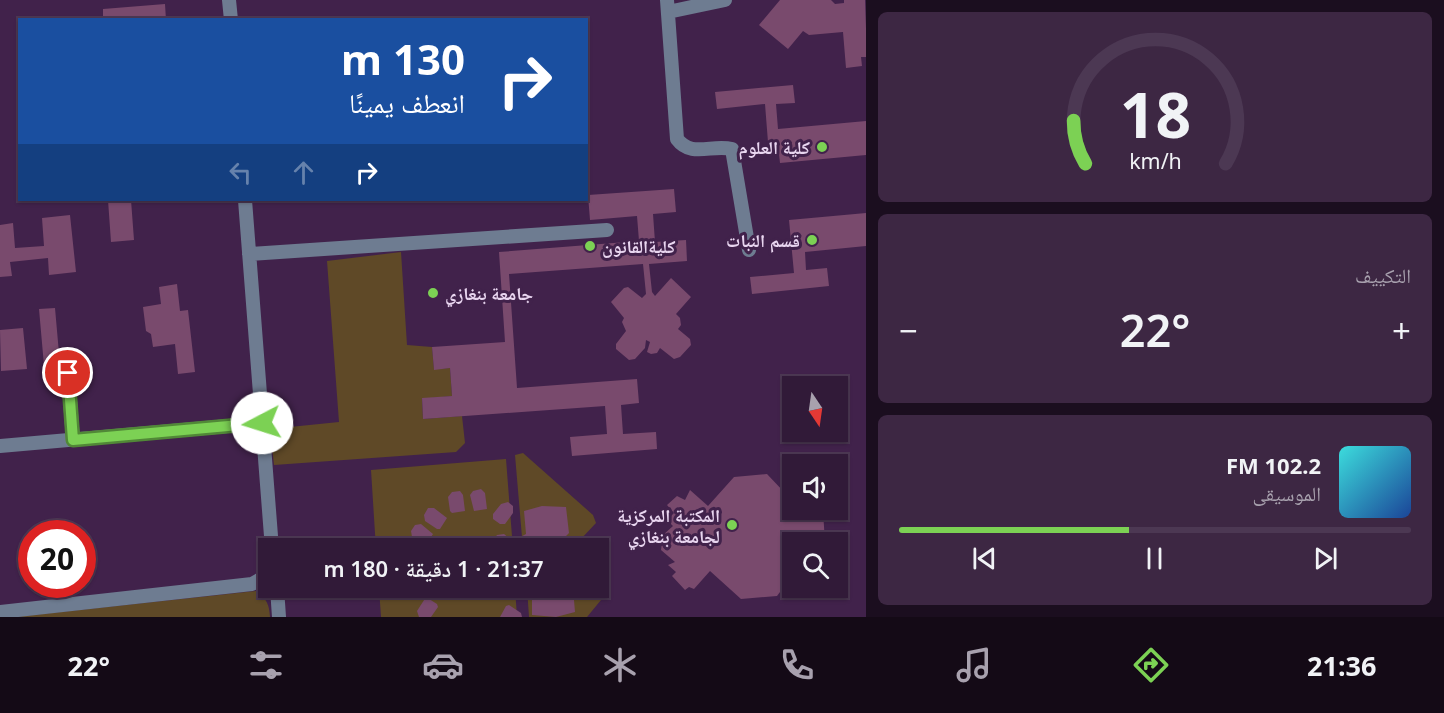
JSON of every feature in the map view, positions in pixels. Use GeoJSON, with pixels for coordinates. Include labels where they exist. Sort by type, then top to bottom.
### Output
{"type":"FeatureCollection","features":[{"type":"Feature","properties":{"kind":"lane"},"geometry":{"type":"LineString","coordinates":[[229,0],[231,18]]}},
{"type":"Feature","properties":{"kind":"lane"},"geometry":{"type":"LineString","coordinates":[[725,0],[668,6],[677,139],[682,146],[692,150],[725,147],[732,149],[749,250]]}},
{"type":"Feature","properties":{"kind":"lane"},"geometry":{"type":"LineString","coordinates":[[244,201],[271,538]]}},
{"type":"Feature","properties":{"kind":"lane"},"geometry":{"type":"LineString","coordinates":[[249,254],[607,230]]}},
{"type":"Feature","properties":{"kind":"lane"},"geometry":{"type":"LineString","coordinates":[[68,373],[73,440]]}},
{"type":"Feature","properties":{"kind":"lane"},"geometry":{"type":"LineString","coordinates":[[0,446],[262,423]]}},
{"type":"Feature","properties":{"kind":"lane"},"geometry":{"type":"LineString","coordinates":[[0,612],[252,584],[258,581]]}},
{"type":"Feature","properties":{"kind":"lane"},"geometry":{"type":"LineString","coordinates":[[278,598],[279,617]]}},
{"type":"Feature","properties":{"kind":"shaded area"},"geometry":{"type":"Polygon","coordinates":[[[401,252],[407,345],[432,347],[434,369],[450,368],[452,396],[422,399],[423,419],[462,416],[465,443],[456,452],[274,465],[270,429],[339,422],[327,261],[401,252]]]}},
{"type":"Feature","properties":{"kind":"shaded area"},"geometry":{"type":"Polygon","coordinates":[[[523,453],[593,515],[596,523],[582,538],[522,538],[515,455],[523,453]]]}},
{"type":"Feature","properties":{"kind":"shaded area"},"geometry":{"type":"Polygon","coordinates":[[[506,459],[512,538],[375,538],[371,470],[506,459]]]}},
{"type":"Feature","properties":{"kind":"shaded area"},"geometry":{"type":"Polygon","coordinates":[[[256,591],[258,598],[264,598],[267,602],[270,617],[14,617],[256,591]]]}},
{"type":"Feature","properties":{"kind":"shaded area"},"geometry":{"type":"Polygon","coordinates":[[[380,598],[516,598],[517,617],[381,617],[380,598]]]}},
{"type":"Feature","properties":{"kind":"shaded area"},"geometry":{"type":"Polygon","coordinates":[[[528,598],[601,598],[587,617],[529,617],[528,598]]]}},
{"type":"Feature","properties":{"kind":"building"},"geometry":{"type":"Polygon","coordinates":[[[780,0],[831,0],[835,4],[844,3],[844,0],[865,0],[866,57],[861,57],[862,66],[846,68],[843,32],[809,35],[803,31],[788,49],[759,25],[780,0]]]}},
{"type":"Feature","properties":{"kind":"building"},"geometry":{"type":"Polygon","coordinates":[[[165,4],[166,18],[103,18],[103,9],[165,4]]]}},
{"type":"Feature","properties":{"kind":"building"},"geometry":{"type":"Polygon","coordinates":[[[793,85],[795,103],[776,104],[778,129],[866,121],[866,155],[780,163],[779,154],[769,155],[765,104],[717,109],[715,92],[793,85]]]}},
{"type":"Feature","properties":{"kind":"building"},"geometry":{"type":"Polygon","coordinates":[[[674,189],[676,212],[653,214],[655,242],[686,240],[687,261],[649,264],[652,292],[655,296],[671,278],[691,297],[676,314],[680,318],[681,325],[678,329],[690,339],[691,345],[680,357],[674,359],[660,348],[657,353],[647,352],[650,342],[646,340],[645,348],[635,359],[629,360],[616,349],[616,344],[626,331],[622,322],[624,318],[611,302],[624,288],[628,287],[642,298],[646,294],[643,264],[509,274],[517,388],[637,379],[639,403],[621,405],[623,434],[656,432],[657,449],[572,456],[570,437],[607,434],[605,406],[423,419],[422,398],[452,396],[450,368],[434,370],[432,347],[505,342],[499,252],[639,241],[637,216],[590,220],[588,195],[674,189]]]}},
{"type":"Feature","properties":{"kind":"building"},"geometry":{"type":"Polygon","coordinates":[[[108,201],[131,201],[134,240],[111,242],[108,201]]]}},
{"type":"Feature","properties":{"kind":"building"},"geometry":{"type":"Polygon","coordinates":[[[866,213],[866,246],[805,252],[806,270],[827,268],[829,286],[752,294],[750,277],[794,273],[789,220],[866,213]]]}},
{"type":"Feature","properties":{"kind":"building"},"geometry":{"type":"Polygon","coordinates":[[[70,215],[76,272],[49,275],[48,258],[10,262],[12,276],[0,277],[0,225],[13,223],[15,248],[44,246],[42,218],[70,215]]]}},
{"type":"Feature","properties":{"kind":"building"},"geometry":{"type":"Polygon","coordinates":[[[177,284],[180,311],[188,310],[195,372],[178,374],[175,344],[153,347],[151,334],[146,331],[143,307],[161,304],[159,287],[177,284]]]}},
{"type":"Feature","properties":{"kind":"building"},"geometry":{"type":"Polygon","coordinates":[[[55,308],[61,376],[45,377],[39,309],[55,308]]]}},
{"type":"Feature","properties":{"kind":"building"},"geometry":{"type":"Polygon","coordinates":[[[23,328],[27,369],[1,371],[0,330],[23,328]]]}},
{"type":"Feature","properties":{"kind":"building"},"geometry":{"type":"Polygon","coordinates":[[[767,474],[782,490],[782,520],[824,520],[824,532],[782,532],[782,589],[777,596],[741,599],[710,571],[694,589],[689,587],[685,590],[672,576],[676,572],[668,565],[675,562],[661,550],[663,535],[673,526],[667,520],[674,513],[667,505],[677,496],[685,500],[690,490],[708,506],[734,477],[767,474]]]}},
{"type":"Feature","properties":{"kind":"building"},"geometry":{"type":"Polygon","coordinates":[[[481,489],[485,493],[487,509],[474,511],[470,495],[473,491],[481,489]]]}},
{"type":"Feature","properties":{"kind":"building"},"geometry":{"type":"Polygon","coordinates":[[[460,491],[463,495],[465,511],[452,513],[448,497],[452,492],[460,491]]]}},
{"type":"Feature","properties":{"kind":"building"},"geometry":{"type":"Polygon","coordinates":[[[508,502],[513,506],[513,513],[505,524],[500,524],[493,519],[493,514],[501,504],[508,502]]]}},
{"type":"Feature","properties":{"kind":"building"},"geometry":{"type":"Polygon","coordinates":[[[542,506],[566,507],[569,533],[564,538],[518,538],[526,534],[524,511],[542,506]]]}},
{"type":"Feature","properties":{"kind":"building"},"geometry":{"type":"Polygon","coordinates":[[[428,508],[434,508],[447,518],[440,529],[425,521],[424,515],[428,508]]]}},
{"type":"Feature","properties":{"kind":"building"},"geometry":{"type":"Polygon","coordinates":[[[421,524],[433,534],[430,538],[412,537],[411,531],[415,525],[421,524]]]}},
{"type":"Feature","properties":{"kind":"building"},"geometry":{"type":"Polygon","coordinates":[[[504,534],[509,538],[495,538],[497,535],[504,534]]]}},
{"type":"Feature","properties":{"kind":"building"},"geometry":{"type":"Polygon","coordinates":[[[425,598],[437,604],[438,607],[431,617],[419,617],[417,611],[425,598]]]}},
{"type":"Feature","properties":{"kind":"building"},"geometry":{"type":"Polygon","coordinates":[[[532,598],[574,598],[575,612],[556,617],[532,615],[532,598]]]}},
{"type":"Feature","properties":{"kind":"building"},"geometry":{"type":"Polygon","coordinates":[[[509,605],[521,613],[522,617],[500,617],[509,605]]]}},
{"type":"Feature","properties":{"kind":"place","name":"كلية العلوم"},"geometry":{"type":"Point","coordinates":[822,147]}},
{"type":"Feature","properties":{"kind":"place","name":"قسم النبات"},"geometry":{"type":"Point","coordinates":[812,240]}},
{"type":"Feature","properties":{"kind":"place","name":"كليةالقانون"},"geometry":{"type":"Point","coordinates":[590,246]}},
{"type":"Feature","properties":{"kind":"place","name":"جامعة بنغازي"},"geometry":{"type":"Point","coordinates":[433,293]}},
{"type":"Feature","properties":{"kind":"place","name":"المكتبة المركزية لجامعة بنغازي"},"geometry":{"type":"Point","coordinates":[732,525]}},
{"type":"Feature","properties":{"kind":"route"},"geometry":{"type":"LineString","coordinates":[[68,373],[73,440],[262,423]]}}]}
